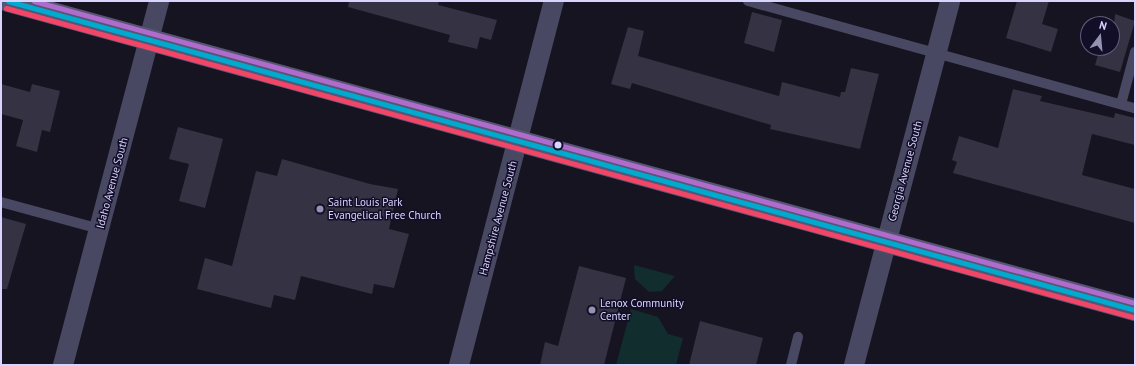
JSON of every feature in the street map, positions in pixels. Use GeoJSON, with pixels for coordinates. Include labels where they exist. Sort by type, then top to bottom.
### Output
{"type":"FeatureCollection","features":[{"type":"Feature","properties":{"kind":"main road"},"geometry":{"type":"LineString","coordinates":[[8,1],[1135,310]]}},
{"type":"Feature","properties":{"kind":"street","name":"Idaho Avenue South"},"geometry":{"type":"LineString","coordinates":[[63,365],[150,40],[159,1]]}},
{"type":"Feature","properties":{"kind":"street","name":"Hampshire Avenue South"},"geometry":{"type":"LineString","coordinates":[[459,365],[554,1]]}},
{"type":"Feature","properties":{"kind":"street","name":"Georgia Avenue South"},"geometry":{"type":"LineString","coordinates":[[854,365],[950,1]]}},
{"type":"Feature","properties":{"kind":"lane"},"geometry":{"type":"LineString","coordinates":[[752,2],[1135,108]]}},
{"type":"Feature","properties":{"kind":"lane"},"geometry":{"type":"LineString","coordinates":[[1121,104],[1135,52]]}},
{"type":"Feature","properties":{"kind":"lane"},"geometry":{"type":"LineString","coordinates":[[1,202],[100,229]]}},
{"type":"Feature","properties":{"kind":"lane"},"geometry":{"type":"LineString","coordinates":[[791,365],[798,337]]}},
{"type":"Feature","properties":{"kind":"green space"},"geometry":{"type":"Polygon","coordinates":[[[634,265],[675,276],[662,291],[649,292],[635,279],[634,265]]]}},
{"type":"Feature","properties":{"kind":"green space"},"geometry":{"type":"Polygon","coordinates":[[[631,309],[658,317],[668,334],[683,338],[676,365],[616,365],[631,309]]]}},
{"type":"Feature","properties":{"kind":"building"},"geometry":{"type":"Polygon","coordinates":[[[349,1],[439,1],[438,5],[497,20],[491,40],[480,37],[477,49],[448,42],[450,35],[348,7],[349,1]]]}},
{"type":"Feature","properties":{"kind":"building"},"geometry":{"type":"Polygon","coordinates":[[[1017,1],[1049,1],[1042,24],[1058,29],[1051,52],[1006,38],[1017,1]]]}},
{"type":"Feature","properties":{"kind":"building"},"geometry":{"type":"Polygon","coordinates":[[[752,12],[782,20],[774,52],[744,43],[752,12]]]}},
{"type":"Feature","properties":{"kind":"building"},"geometry":{"type":"Polygon","coordinates":[[[1115,14],[1135,21],[1120,72],[1095,65],[1098,56],[1120,56],[1120,16],[1115,16],[1115,14]]]}},
{"type":"Feature","properties":{"kind":"building"},"geometry":{"type":"Polygon","coordinates":[[[628,27],[644,31],[638,56],[779,96],[782,82],[840,97],[841,92],[845,92],[851,68],[879,74],[860,149],[770,129],[771,125],[632,83],[630,89],[611,84],[628,27]]]}},
{"type":"Feature","properties":{"kind":"building"},"geometry":{"type":"Polygon","coordinates":[[[1,84],[30,92],[32,84],[60,91],[50,132],[42,130],[37,152],[16,146],[23,120],[1,114],[1,84]]]}},
{"type":"Feature","properties":{"kind":"building"},"geometry":{"type":"Polygon","coordinates":[[[1013,89],[1042,96],[1040,101],[1114,118],[1115,113],[1135,118],[1135,145],[1092,134],[1082,175],[1135,189],[1135,223],[953,173],[957,162],[952,160],[959,136],[998,148],[1013,89]]]}},
{"type":"Feature","properties":{"kind":"building"},"geometry":{"type":"Polygon","coordinates":[[[178,127],[223,139],[205,208],[179,201],[189,164],[169,159],[178,127]]]}},
{"type":"Feature","properties":{"kind":"building","name":"Saint Louis Park Evangelical Free Church"},"geometry":{"type":"Polygon","coordinates":[[[282,159],[370,184],[398,189],[389,229],[409,234],[394,288],[374,284],[372,294],[301,276],[295,300],[274,295],[271,308],[197,289],[205,258],[232,266],[256,171],[277,176],[282,159]]]}},
{"type":"Feature","properties":{"kind":"building"},"geometry":{"type":"Polygon","coordinates":[[[1,217],[26,224],[7,289],[1,289],[1,217]]]}},
{"type":"Feature","properties":{"kind":"building","name":"Lenox Community Center"},"geometry":{"type":"Polygon","coordinates":[[[579,266],[626,278],[604,365],[540,365],[545,342],[558,346],[579,266]]]}},
{"type":"Feature","properties":{"kind":"building","name":"Lenox Community Center"},"geometry":{"type":"Polygon","coordinates":[[[700,321],[763,338],[756,365],[689,365],[700,321]]]}},
{"type":"Feature","properties":{"kind":"transit line"},"geometry":{"type":"LineString","coordinates":[[8,1],[1135,310]]}},
{"type":"Feature","properties":{"kind":"transit line"},"geometry":{"type":"LineString","coordinates":[[34,1],[1135,303]]}},
{"type":"Feature","properties":{"kind":"transit line"},"geometry":{"type":"LineString","coordinates":[[6,8],[1133,317]]}},
{"type":"Feature","properties":{"kind":"place","name":"Saint Louis Park Evangelical Free Church"},"geometry":{"type":"Point","coordinates":[320,209]}},
{"type":"Feature","properties":{"kind":"place","name":"Lenox Community Center"},"geometry":{"type":"Point","coordinates":[592,310]}}]}
